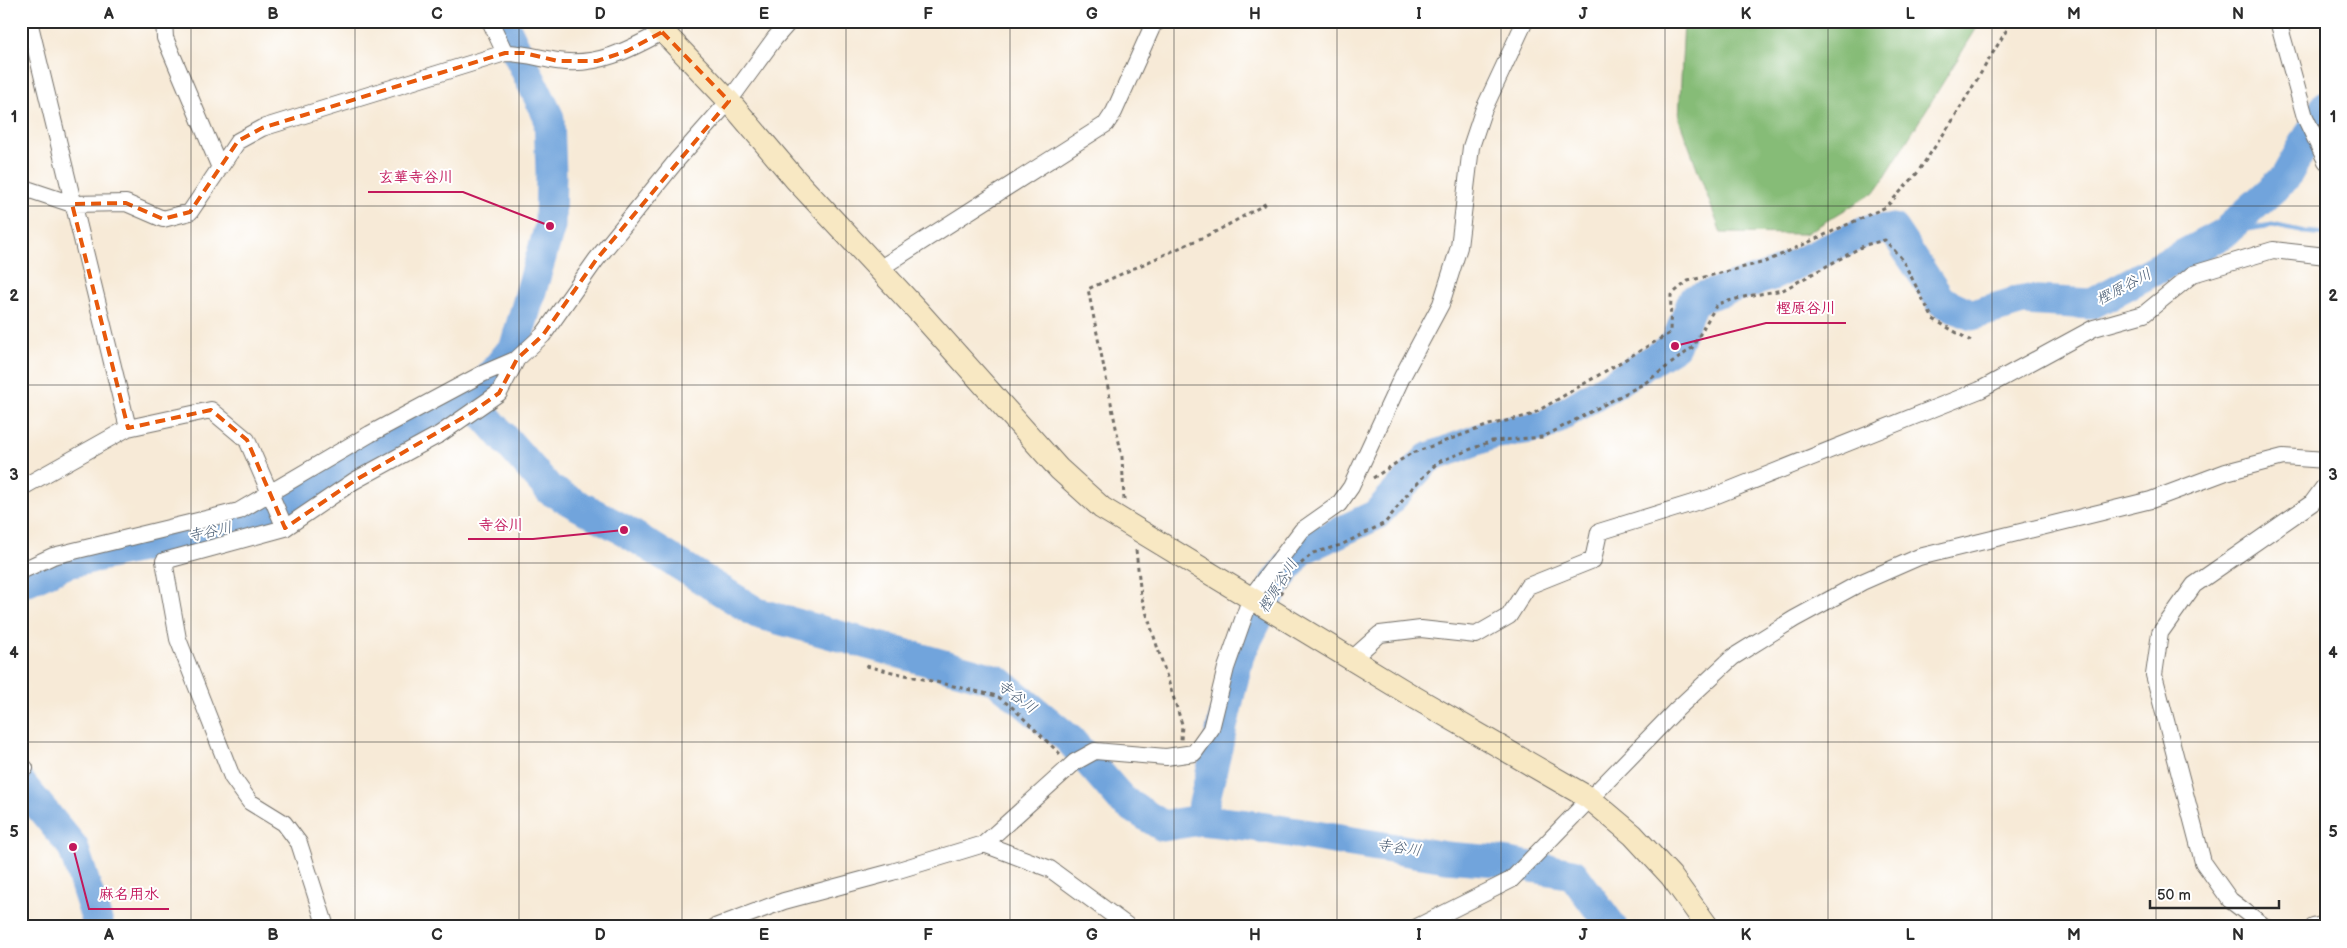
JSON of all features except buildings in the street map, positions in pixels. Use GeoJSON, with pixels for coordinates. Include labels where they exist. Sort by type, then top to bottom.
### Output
{"type":"FeatureCollection","features":[{"type":"Feature","properties":{"kind":"street"},"geometry":{"type":"LineString","coordinates":[[29,21],[128,428]]}},
{"type":"Feature","properties":{"kind":"street"},"geometry":{"type":"LineString","coordinates":[[164,21],[165,38],[220,168]]}},
{"type":"Feature","properties":{"kind":"street"},"geometry":{"type":"LineString","coordinates":[[490,21],[505,53]]}},
{"type":"Feature","properties":{"kind":"street"},"geometry":{"type":"LineString","coordinates":[[326,927],[299,844],[284,823],[250,802],[232,777],[178,639],[164,561],[285,528],[354,481],[440,434],[499,393],[517,359],[543,335],[596,260],[677,160],[729,101],[775,38],[790,21]]}},
{"type":"Feature","properties":{"kind":"street"},"geometry":{"type":"LineString","coordinates":[[879,269],[1106,124],[1114,112],[1153,25],[1159,21]]}},
{"type":"Feature","properties":{"kind":"street"},"geometry":{"type":"LineString","coordinates":[[715,927],[784,901],[892,872],[984,844],[1073,764],[1095,751],[1166,757],[1194,753],[1211,729],[1226,668],[1251,597],[1302,530],[1343,498],[1351,487],[1402,376],[1441,304],[1459,247],[1471,147],[1483,111],[1525,21]]}},
{"type":"Feature","properties":{"kind":"street"},"geometry":{"type":"LineString","coordinates":[[2278,21],[2305,117],[2326,161]]}},
{"type":"Feature","properties":{"kind":"street"},"geometry":{"type":"LineString","coordinates":[[21,187],[72,204],[126,203],[163,219],[190,212],[238,141],[262,128],[505,53],[524,53],[558,61],[597,61],[627,52],[658,26],[729,101],[795,179],[1059,468],[1102,508],[1352,659],[1589,798],[1646,848],[1671,876],[1708,927]]}},
{"type":"Feature","properties":{"kind":"street"},"geometry":{"type":"LineString","coordinates":[[1352,659],[1380,634],[1421,629],[1476,635],[1509,616],[1528,586],[1593,560],[1599,532],[1712,497],[1980,390],[2094,328],[2144,314],[2193,274],[2274,250],[2326,256]]}},
{"type":"Feature","properties":{"kind":"street"},"geometry":{"type":"LineString","coordinates":[[21,571],[54,556],[238,511],[370,434],[482,374],[517,359]]}},
{"type":"Feature","properties":{"kind":"street"},"geometry":{"type":"LineString","coordinates":[[21,488],[128,428],[211,410],[247,440],[285,528]]}},
{"type":"Feature","properties":{"kind":"street"},"geometry":{"type":"LineString","coordinates":[[1417,927],[1511,880],[1676,710],[1733,657],[1794,619],[1862,582],[1919,557],[2151,500],[2226,472],[2283,457],[2326,460]]}},
{"type":"Feature","properties":{"kind":"street"},"geometry":{"type":"LineString","coordinates":[[2265,927],[2230,900],[2203,862],[2154,675],[2160,633],[2194,585],[2312,503],[2326,484]]}},
{"type":"Feature","properties":{"kind":"street"},"geometry":{"type":"LineString","coordinates":[[984,844],[1050,869],[1128,927]]}},
{"type":"Feature","properties":{"kind":"street"},"geometry":{"type":"LineString","coordinates":[[2313,927],[2326,924]]}},
{"type":"Feature","properties":{"kind":"path"},"geometry":{"type":"LineString","coordinates":[[1343,498],[1410,454],[1489,426],[1531,415],[1670,332],[1671,295],[1688,281],[1765,262],[1886,207],[1915,176],[1951,123],[2012,21]]}},
{"type":"Feature","properties":{"kind":"path"},"geometry":{"type":"LineString","coordinates":[[1179,755],[1182,724],[1141,596],[1129,525],[1122,457],[1088,289],[1217,231],[1269,202]]}},
{"type":"Feature","properties":{"kind":"path"},"geometry":{"type":"LineString","coordinates":[[1272,610],[1292,571],[1313,553],[1342,545],[1385,522],[1413,487],[1438,462],[1492,441],[1543,437],[1645,383],[1692,348],[1716,304],[1782,290],[1865,246],[1886,240],[1902,259],[1933,319],[1971,340]]}},
{"type":"Feature","properties":{"kind":"path"},"geometry":{"type":"LineString","coordinates":[[866,666],[997,696],[1013,708],[1073,764]]}},
{"type":"Feature","properties":{"kind":"highlighted area"},"geometry":{"type":"Polygon","coordinates":[[[662,32],[729,101],[596,260],[543,335],[517,359],[499,393],[471,413],[354,481],[285,528],[247,440],[211,410],[128,428],[72,204],[126,203],[163,219],[190,212],[238,141],[262,128],[505,53],[524,53],[558,61],[597,61],[627,51],[662,32]]]}},
{"type":"Feature","properties":{"kind":"green space"},"geometry":{"type":"Polygon","coordinates":[[[1684,21],[1981,21],[1876,191],[1805,234],[1721,233],[1679,119],[1684,21]]]}},
{"type":"Feature","properties":{"kind":"waterway","name":"寺谷川"},"geometry":{"type":"LineString","coordinates":[[21,583],[67,563],[255,522],[357,458],[471,400],[515,346],[550,226],[549,118],[502,21]]}},
{"type":"Feature","properties":{"kind":"waterway","name":"樫原谷川"},"geometry":{"type":"LineString","coordinates":[[1200,820],[1239,655],[1276,583],[1301,550],[1376,515],[1428,458],[1493,434],[1544,426],[1675,346],[1693,300],[1773,275],[1869,230],[1893,229],[1941,301],[1972,315],[2023,300],[2091,304],[2224,233],[2285,178],[2326,106]]}},
{"type":"Feature","properties":{"kind":"waterway"},"geometry":{"type":"LineString","coordinates":[[2224,233],[2272,225],[2326,234]]}},
{"type":"Feature","properties":{"kind":"waterway","name":"寺谷川"},"geometry":{"type":"LineString","coordinates":[[471,400],[550,490],[624,530],[757,613],[997,680],[1070,740],[1123,801],[1163,826],[1200,820],[1247,825],[1446,857],[1497,861],[1573,874],[1612,927]]}},
{"type":"Feature","properties":{"kind":"waterway"},"geometry":{"type":"LineString","coordinates":[[21,784],[73,847],[99,927]]}},
{"type":"Feature","properties":{"kind":"place","name":"玄華寺谷川"},"geometry":{"type":"Point","coordinates":[550,226]}},
{"type":"Feature","properties":{"kind":"place","name":"樫原谷川"},"geometry":{"type":"Point","coordinates":[1675,346]}},
{"type":"Feature","properties":{"kind":"place","name":"寺谷川"},"geometry":{"type":"Point","coordinates":[624,530]}},
{"type":"Feature","properties":{"kind":"place","name":"麻名用水"},"geometry":{"type":"Point","coordinates":[73,847]}}]}
